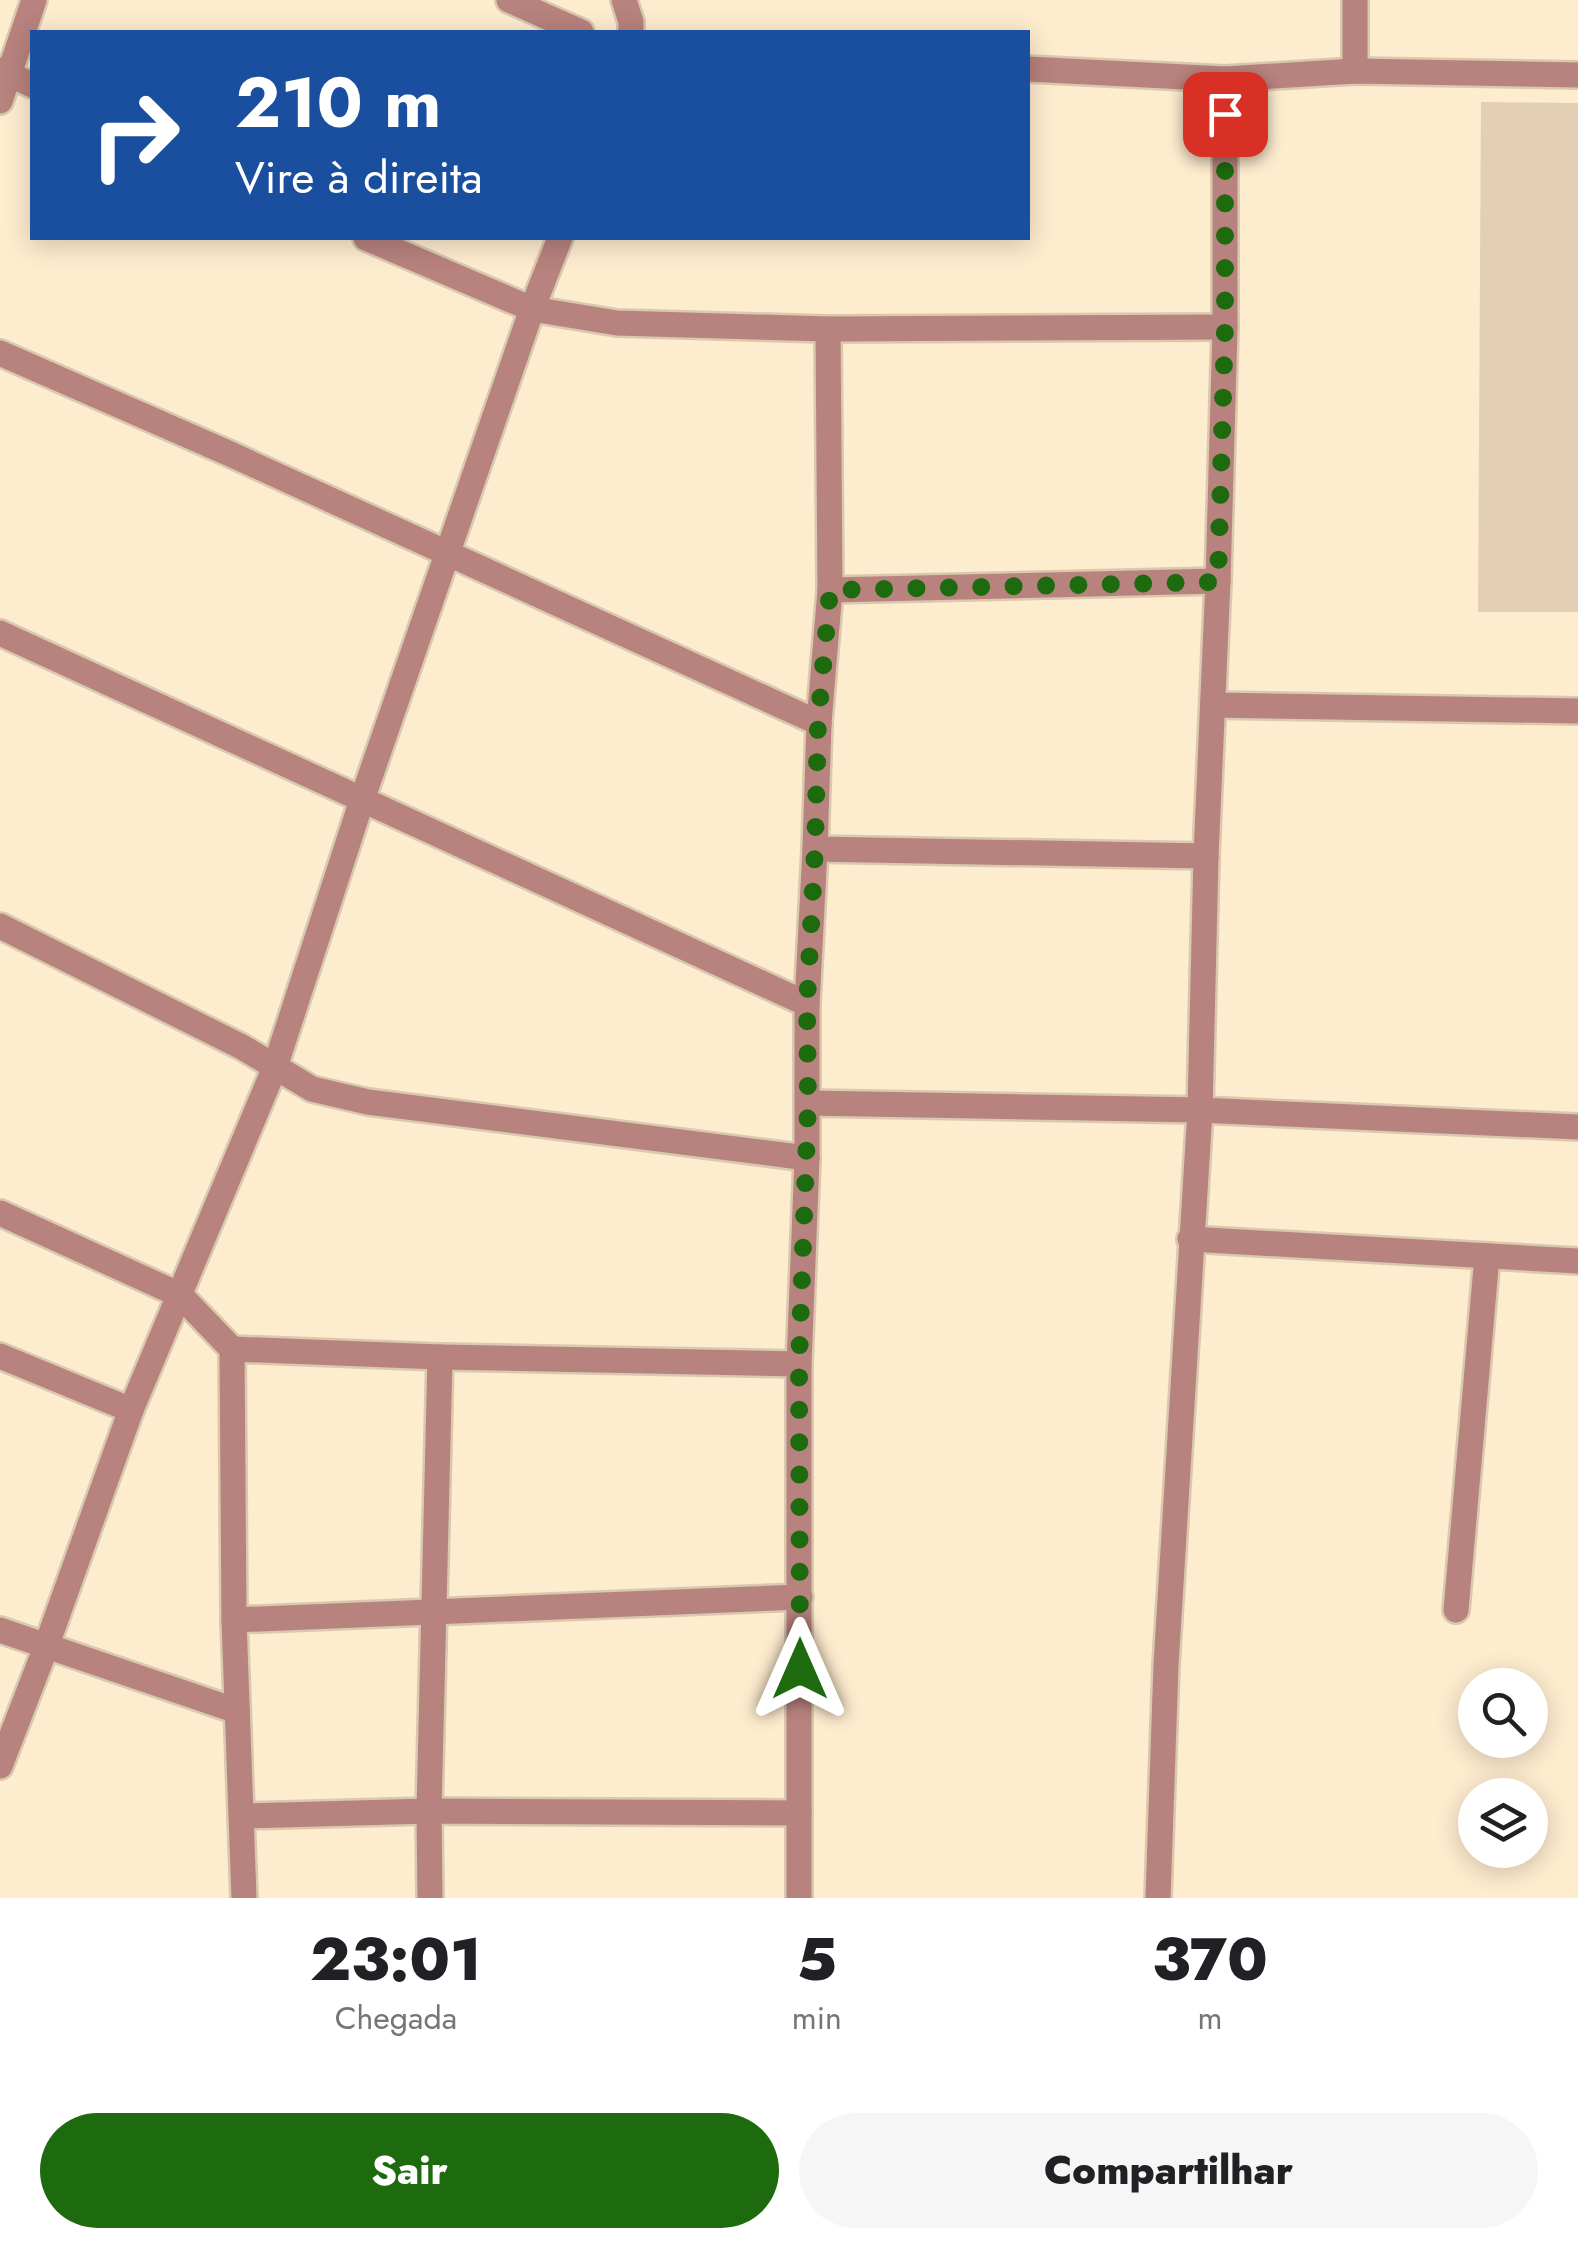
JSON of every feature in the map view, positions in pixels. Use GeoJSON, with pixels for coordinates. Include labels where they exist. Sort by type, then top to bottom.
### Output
{"type":"FeatureCollection","features":[{"type":"Feature","properties":{"kind":"street"},"geometry":{"type":"LineString","coordinates":[[0,101],[4,72],[34,0]]}},
{"type":"Feature","properties":{"kind":"street"},"geometry":{"type":"LineString","coordinates":[[509,0],[576,30]]}},
{"type":"Feature","properties":{"kind":"street"},"geometry":{"type":"LineString","coordinates":[[624,0],[631,30]]}},
{"type":"Feature","properties":{"kind":"street"},"geometry":{"type":"LineString","coordinates":[[1355,0],[1355,71]]}},
{"type":"Feature","properties":{"kind":"street"},"geometry":{"type":"LineString","coordinates":[[1030,70],[1225,78],[1355,71],[1578,75]]}},
{"type":"Feature","properties":{"kind":"street"},"geometry":{"type":"LineString","coordinates":[[4,72],[30,85]]}},
{"type":"Feature","properties":{"kind":"street"},"geometry":{"type":"LineString","coordinates":[[1158,1898],[1166,1665],[1200,1110],[1225,327],[1225,78]]}},
{"type":"Feature","properties":{"kind":"street"},"geometry":{"type":"LineString","coordinates":[[371,240],[532,309],[617,323],[828,329],[1225,327]]}},
{"type":"Feature","properties":{"kind":"street"},"geometry":{"type":"LineString","coordinates":[[0,1766],[131,1410],[275,1067],[362,800],[559,240]]}},
{"type":"Feature","properties":{"kind":"street"},"geometry":{"type":"LineString","coordinates":[[798,1898],[799,1364],[818,723],[830,590],[828,329]]}},
{"type":"Feature","properties":{"kind":"street"},"geometry":{"type":"LineString","coordinates":[[0,352],[818,723]]}},
{"type":"Feature","properties":{"kind":"street"},"geometry":{"type":"LineString","coordinates":[[830,590],[1218,582]]}},
{"type":"Feature","properties":{"kind":"street"},"geometry":{"type":"LineString","coordinates":[[0,633],[807,1004]]}},
{"type":"Feature","properties":{"kind":"street"},"geometry":{"type":"LineString","coordinates":[[1214,705],[1578,712]]}},
{"type":"Feature","properties":{"kind":"street"},"geometry":{"type":"LineString","coordinates":[[815,849],[1206,856]]}},
{"type":"Feature","properties":{"kind":"street"},"geometry":{"type":"LineString","coordinates":[[0,926],[242,1047],[312,1089],[368,1102],[807,1158]]}},
{"type":"Feature","properties":{"kind":"street"},"geometry":{"type":"LineString","coordinates":[[808,1103],[1200,1110],[1578,1127]]}},
{"type":"Feature","properties":{"kind":"street"},"geometry":{"type":"LineString","coordinates":[[0,1213],[180,1295],[232,1348],[440,1357],[799,1364]]}},
{"type":"Feature","properties":{"kind":"street"},"geometry":{"type":"LineString","coordinates":[[1190,1239],[1578,1261]]}},
{"type":"Feature","properties":{"kind":"street"},"geometry":{"type":"LineString","coordinates":[[1456,1610],[1487,1256]]}},
{"type":"Feature","properties":{"kind":"street"},"geometry":{"type":"LineString","coordinates":[[232,1348],[234,1620],[244,1898]]}},
{"type":"Feature","properties":{"kind":"street"},"geometry":{"type":"LineString","coordinates":[[0,1356],[131,1410]]}},
{"type":"Feature","properties":{"kind":"street"},"geometry":{"type":"LineString","coordinates":[[430,1898],[440,1357]]}},
{"type":"Feature","properties":{"kind":"street"},"geometry":{"type":"LineString","coordinates":[[234,1620],[800,1597]]}},
{"type":"Feature","properties":{"kind":"street"},"geometry":{"type":"LineString","coordinates":[[0,1630],[237,1711]]}},
{"type":"Feature","properties":{"kind":"street"},"geometry":{"type":"LineString","coordinates":[[243,1816],[429,1811],[799,1812]]}},
{"type":"Feature","properties":{"kind":"building"},"geometry":{"type":"Polygon","coordinates":[[[1481,102],[1578,103],[1578,612],[1478,612],[1481,102]]]}},
{"type":"Feature","properties":{"kind":"route"},"geometry":{"type":"LineString","coordinates":[[800,1669],[799,1364],[808,1103],[807,1004],[818,723],[830,590],[1218,582],[1225,327],[1225,114]]}}]}
